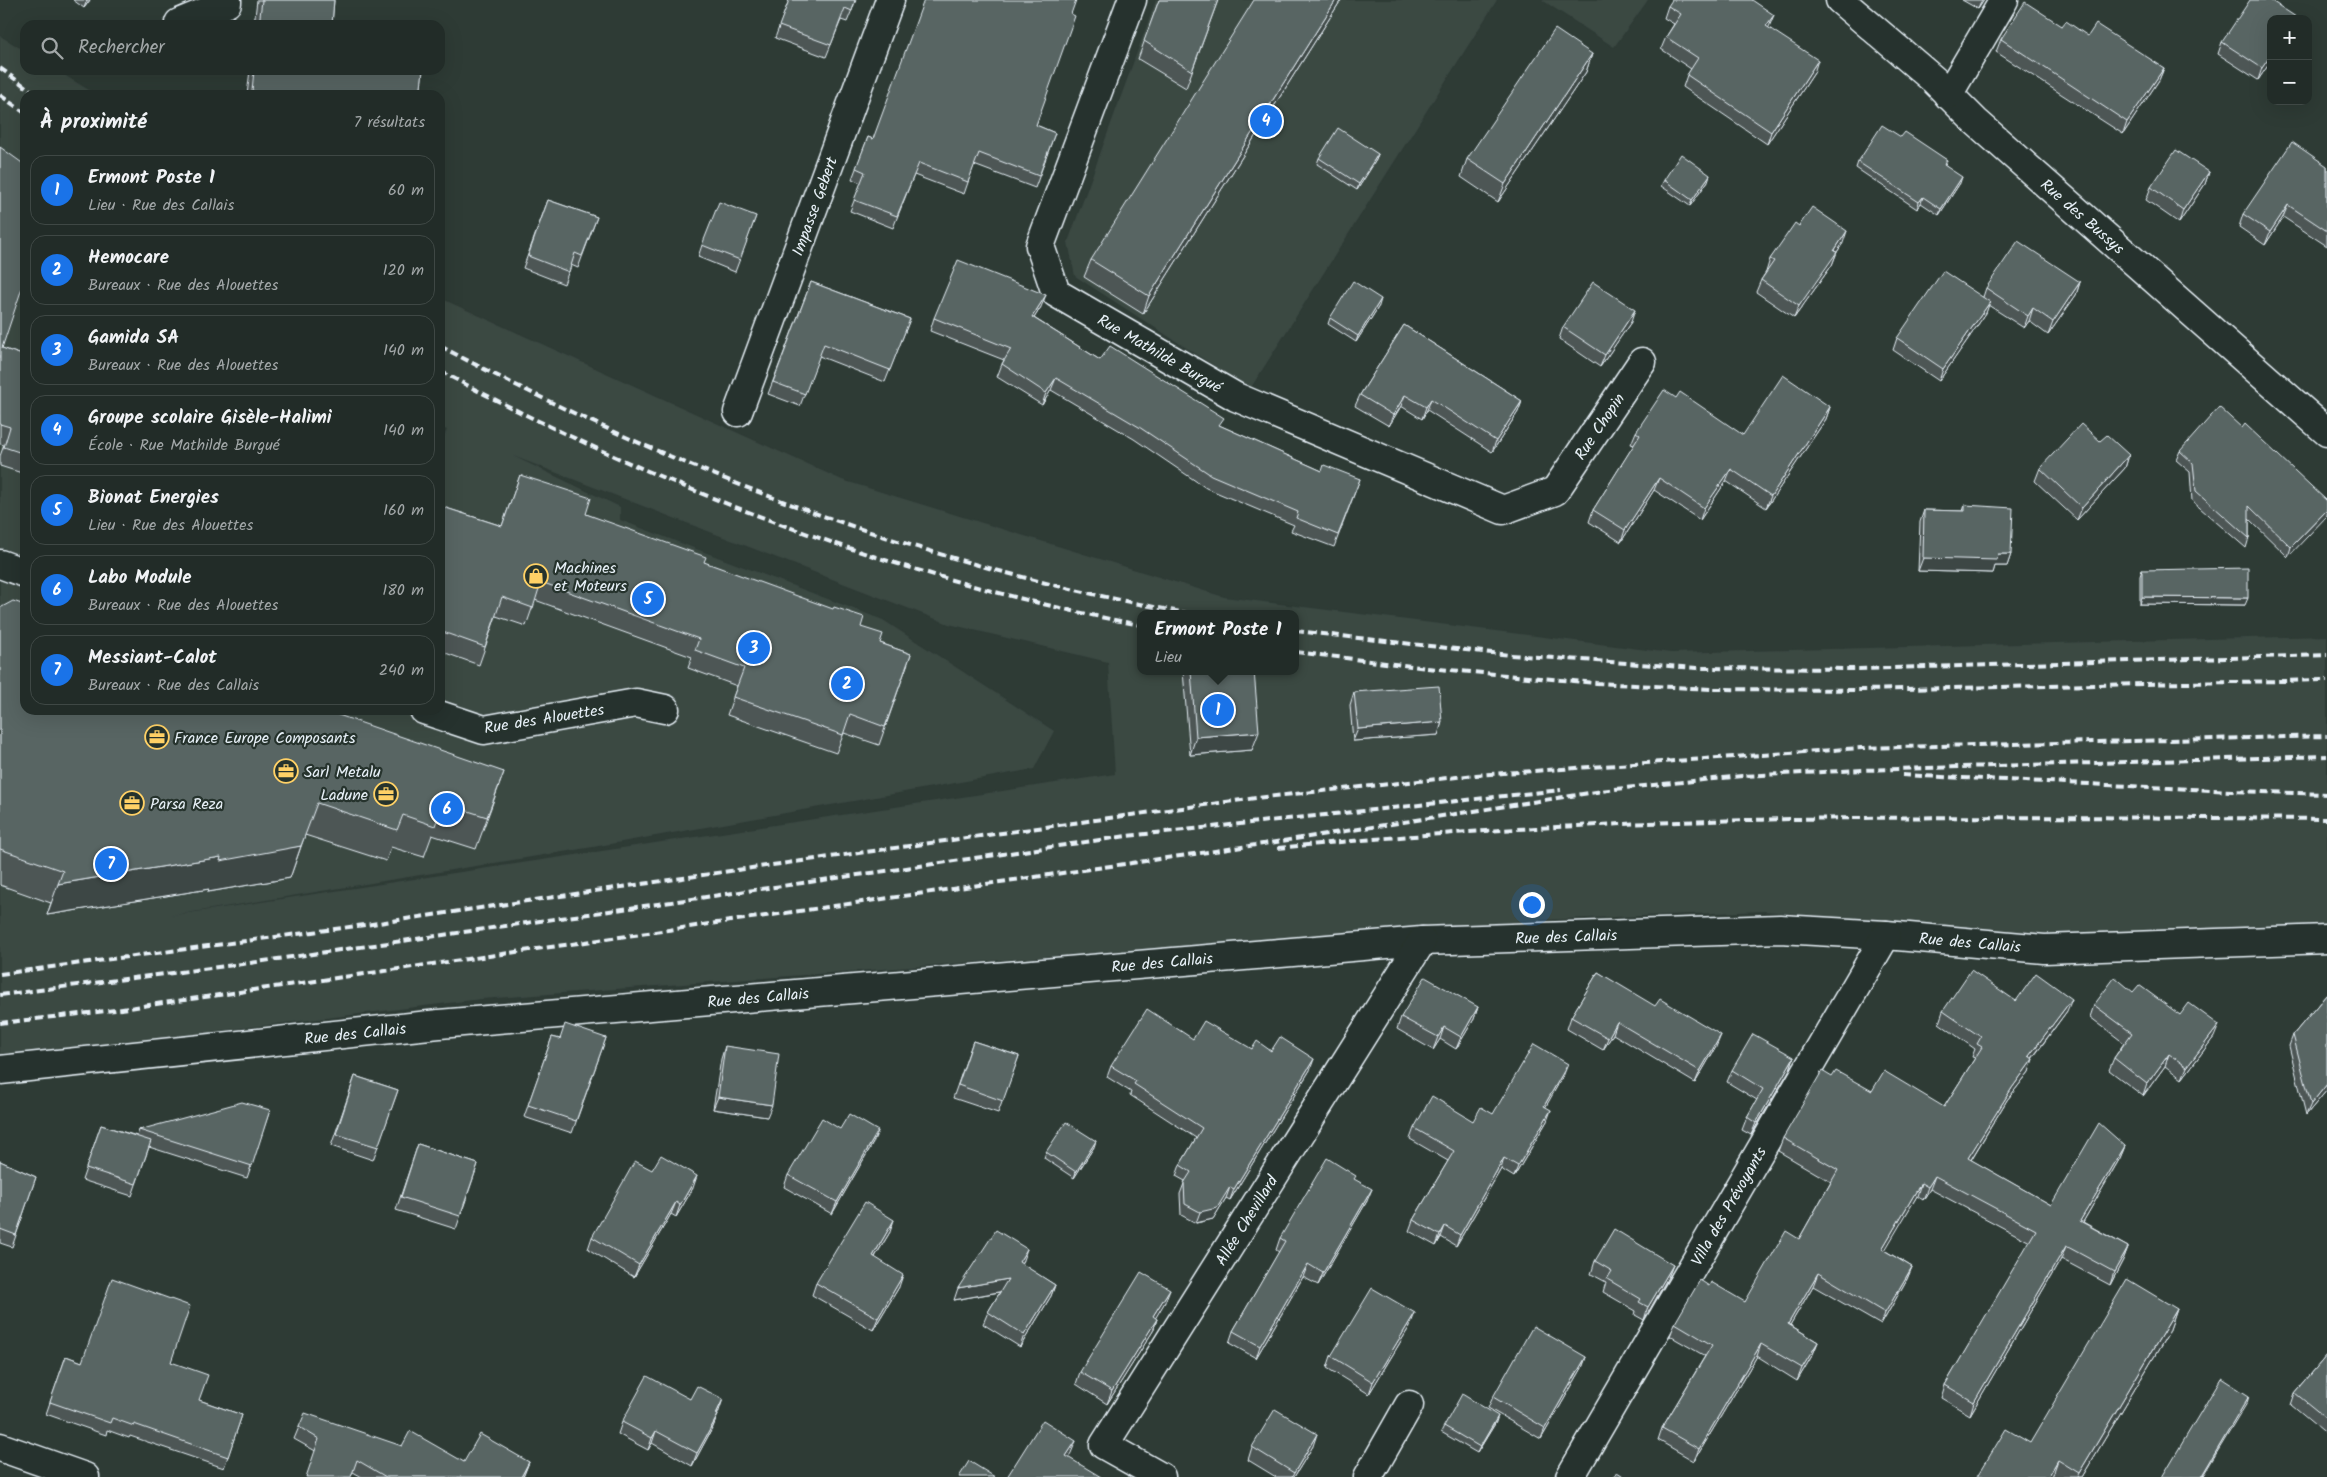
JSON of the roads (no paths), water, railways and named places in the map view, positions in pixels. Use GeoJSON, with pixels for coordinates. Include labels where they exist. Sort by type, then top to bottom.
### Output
{"type":"FeatureCollection","features":[{"type":"Feature","properties":{"kind":"street"},"geometry":{"type":"LineString","coordinates":[[185,20],[227,3],[227,0]]}},
{"type":"Feature","properties":{"kind":"street","name":"Impasse Gebert"},"geometry":{"type":"LineString","coordinates":[[738,412],[890,0]]}},
{"type":"Feature","properties":{"kind":"street","name":"Rue Mathilde Burgué"},"geometry":{"type":"LineString","coordinates":[[1132,0],[1040,246],[1056,292],[1236,397],[1503,510],[1555,491]]}},
{"type":"Feature","properties":{"kind":"street","name":"Rue des Bussys"},"geometry":{"type":"LineString","coordinates":[[1840,0],[2327,432]]}},
{"type":"Feature","properties":{"kind":"street"},"geometry":{"type":"LineString","coordinates":[[1948,95],[2004,0]]}},
{"type":"Feature","properties":{"kind":"street","name":"Rue Chopin"},"geometry":{"type":"LineString","coordinates":[[1555,491],[1642,362]]}},
{"type":"Feature","properties":{"kind":"street"},"geometry":{"type":"LineString","coordinates":[[0,564],[20,571]]}},
{"type":"Feature","properties":{"kind":"street","name":"Rue des Alouettes"},"geometry":{"type":"LineString","coordinates":[[439,715],[484,730],[636,703],[665,709]]}},
{"type":"Feature","properties":{"kind":"street","name":"Rue des Callais"},"geometry":{"type":"LineString","coordinates":[[0,1070],[439,1024],[1422,941],[1780,929],[1886,935],[2044,949],[2327,939]]}},
{"type":"Feature","properties":{"kind":"street","name":"Villa des Prévoyants"},"geometry":{"type":"LineString","coordinates":[[1570,1477],[1886,935]]}},
{"type":"Feature","properties":{"kind":"street","name":"Allée Chevillard"},"geometry":{"type":"LineString","coordinates":[[1161,1477],[1104,1445],[1422,941]]}},
{"type":"Feature","properties":{"kind":"street"},"geometry":{"type":"LineString","coordinates":[[1368,1477],[1409,1405]]}},
{"type":"Feature","properties":{"kind":"street"},"geometry":{"type":"LineString","coordinates":[[0,1447],[85,1477]]}},
{"type":"Feature","properties":{"kind":"railway"},"geometry":{"type":"LineString","coordinates":[[0,68],[30,90]]}},
{"type":"Feature","properties":{"kind":"railway"},"geometry":{"type":"LineString","coordinates":[[0,95],[20,109]]}},
{"type":"Feature","properties":{"kind":"railway"},"geometry":{"type":"LineString","coordinates":[[445,349],[529,392],[620,434],[712,474],[806,510],[900,542],[996,570],[1093,594],[1172,610]]}},
{"type":"Feature","properties":{"kind":"railway"},"geometry":{"type":"LineString","coordinates":[[445,374],[523,414],[608,453],[694,490],[781,524],[869,555],[959,582],[1049,605],[1137,624]]}},
{"type":"Feature","properties":{"kind":"railway"},"geometry":{"type":"LineString","coordinates":[[1299,631],[1510,655],[1697,668],[1859,669],[2327,655]]}},
{"type":"Feature","properties":{"kind":"railway"},"geometry":{"type":"LineString","coordinates":[[1299,652],[1427,668],[1596,683],[1711,689],[1861,690],[2327,680]]}},
{"type":"Feature","properties":{"kind":"railway"},"geometry":{"type":"LineString","coordinates":[[0,974],[372,924],[730,871],[1256,798],[1476,775],[1861,748],[2327,736]]}},
{"type":"Feature","properties":{"kind":"railway"},"geometry":{"type":"LineString","coordinates":[[0,1023],[115,1010],[1263,844],[1615,789],[1742,776],[1862,770],[2327,756]]}},
{"type":"Feature","properties":{"kind":"railway"},"geometry":{"type":"LineString","coordinates":[[1902,775],[2327,794]]}},
{"type":"Feature","properties":{"kind":"railway"},"geometry":{"type":"LineString","coordinates":[[0,995],[250,963],[1127,836],[1561,790]]}},
{"type":"Feature","properties":{"kind":"railway"},"geometry":{"type":"LineString","coordinates":[[1278,848],[1409,836],[1671,822],[1933,817],[2327,819]]}},
{"type":"Feature","properties":{"kind":"place","name":"Groupe scolaire Gisèle-Halimi"},"geometry":{"type":"Point","coordinates":[1266,121]}},
{"type":"Feature","properties":{"kind":"place","name":"Machines et Moteurs"},"geometry":{"type":"Point","coordinates":[536,576]}},
{"type":"Feature","properties":{"kind":"place","name":"Bionat Energies"},"geometry":{"type":"Point","coordinates":[648,599]}},
{"type":"Feature","properties":{"kind":"place","name":"Gamida SA"},"geometry":{"type":"Point","coordinates":[754,648]}},
{"type":"Feature","properties":{"kind":"place","name":"Hemocare"},"geometry":{"type":"Point","coordinates":[847,684]}},
{"type":"Feature","properties":{"kind":"place","name":"Ermont Poste 1"},"geometry":{"type":"Point","coordinates":[1218,710]}},
{"type":"Feature","properties":{"kind":"place","name":"France Europe Composants"},"geometry":{"type":"Point","coordinates":[157,737]}},
{"type":"Feature","properties":{"kind":"place","name":"Sarl Metalu"},"geometry":{"type":"Point","coordinates":[286,771]}},
{"type":"Feature","properties":{"kind":"place","name":"Ladune"},"geometry":{"type":"Point","coordinates":[386,794]}},
{"type":"Feature","properties":{"kind":"place","name":"Parsa Reza"},"geometry":{"type":"Point","coordinates":[132,803]}},
{"type":"Feature","properties":{"kind":"place","name":"Labo Module"},"geometry":{"type":"Point","coordinates":[447,809]}},
{"type":"Feature","properties":{"kind":"place","name":"Messiant-Calot"},"geometry":{"type":"Point","coordinates":[111,864]}}]}
